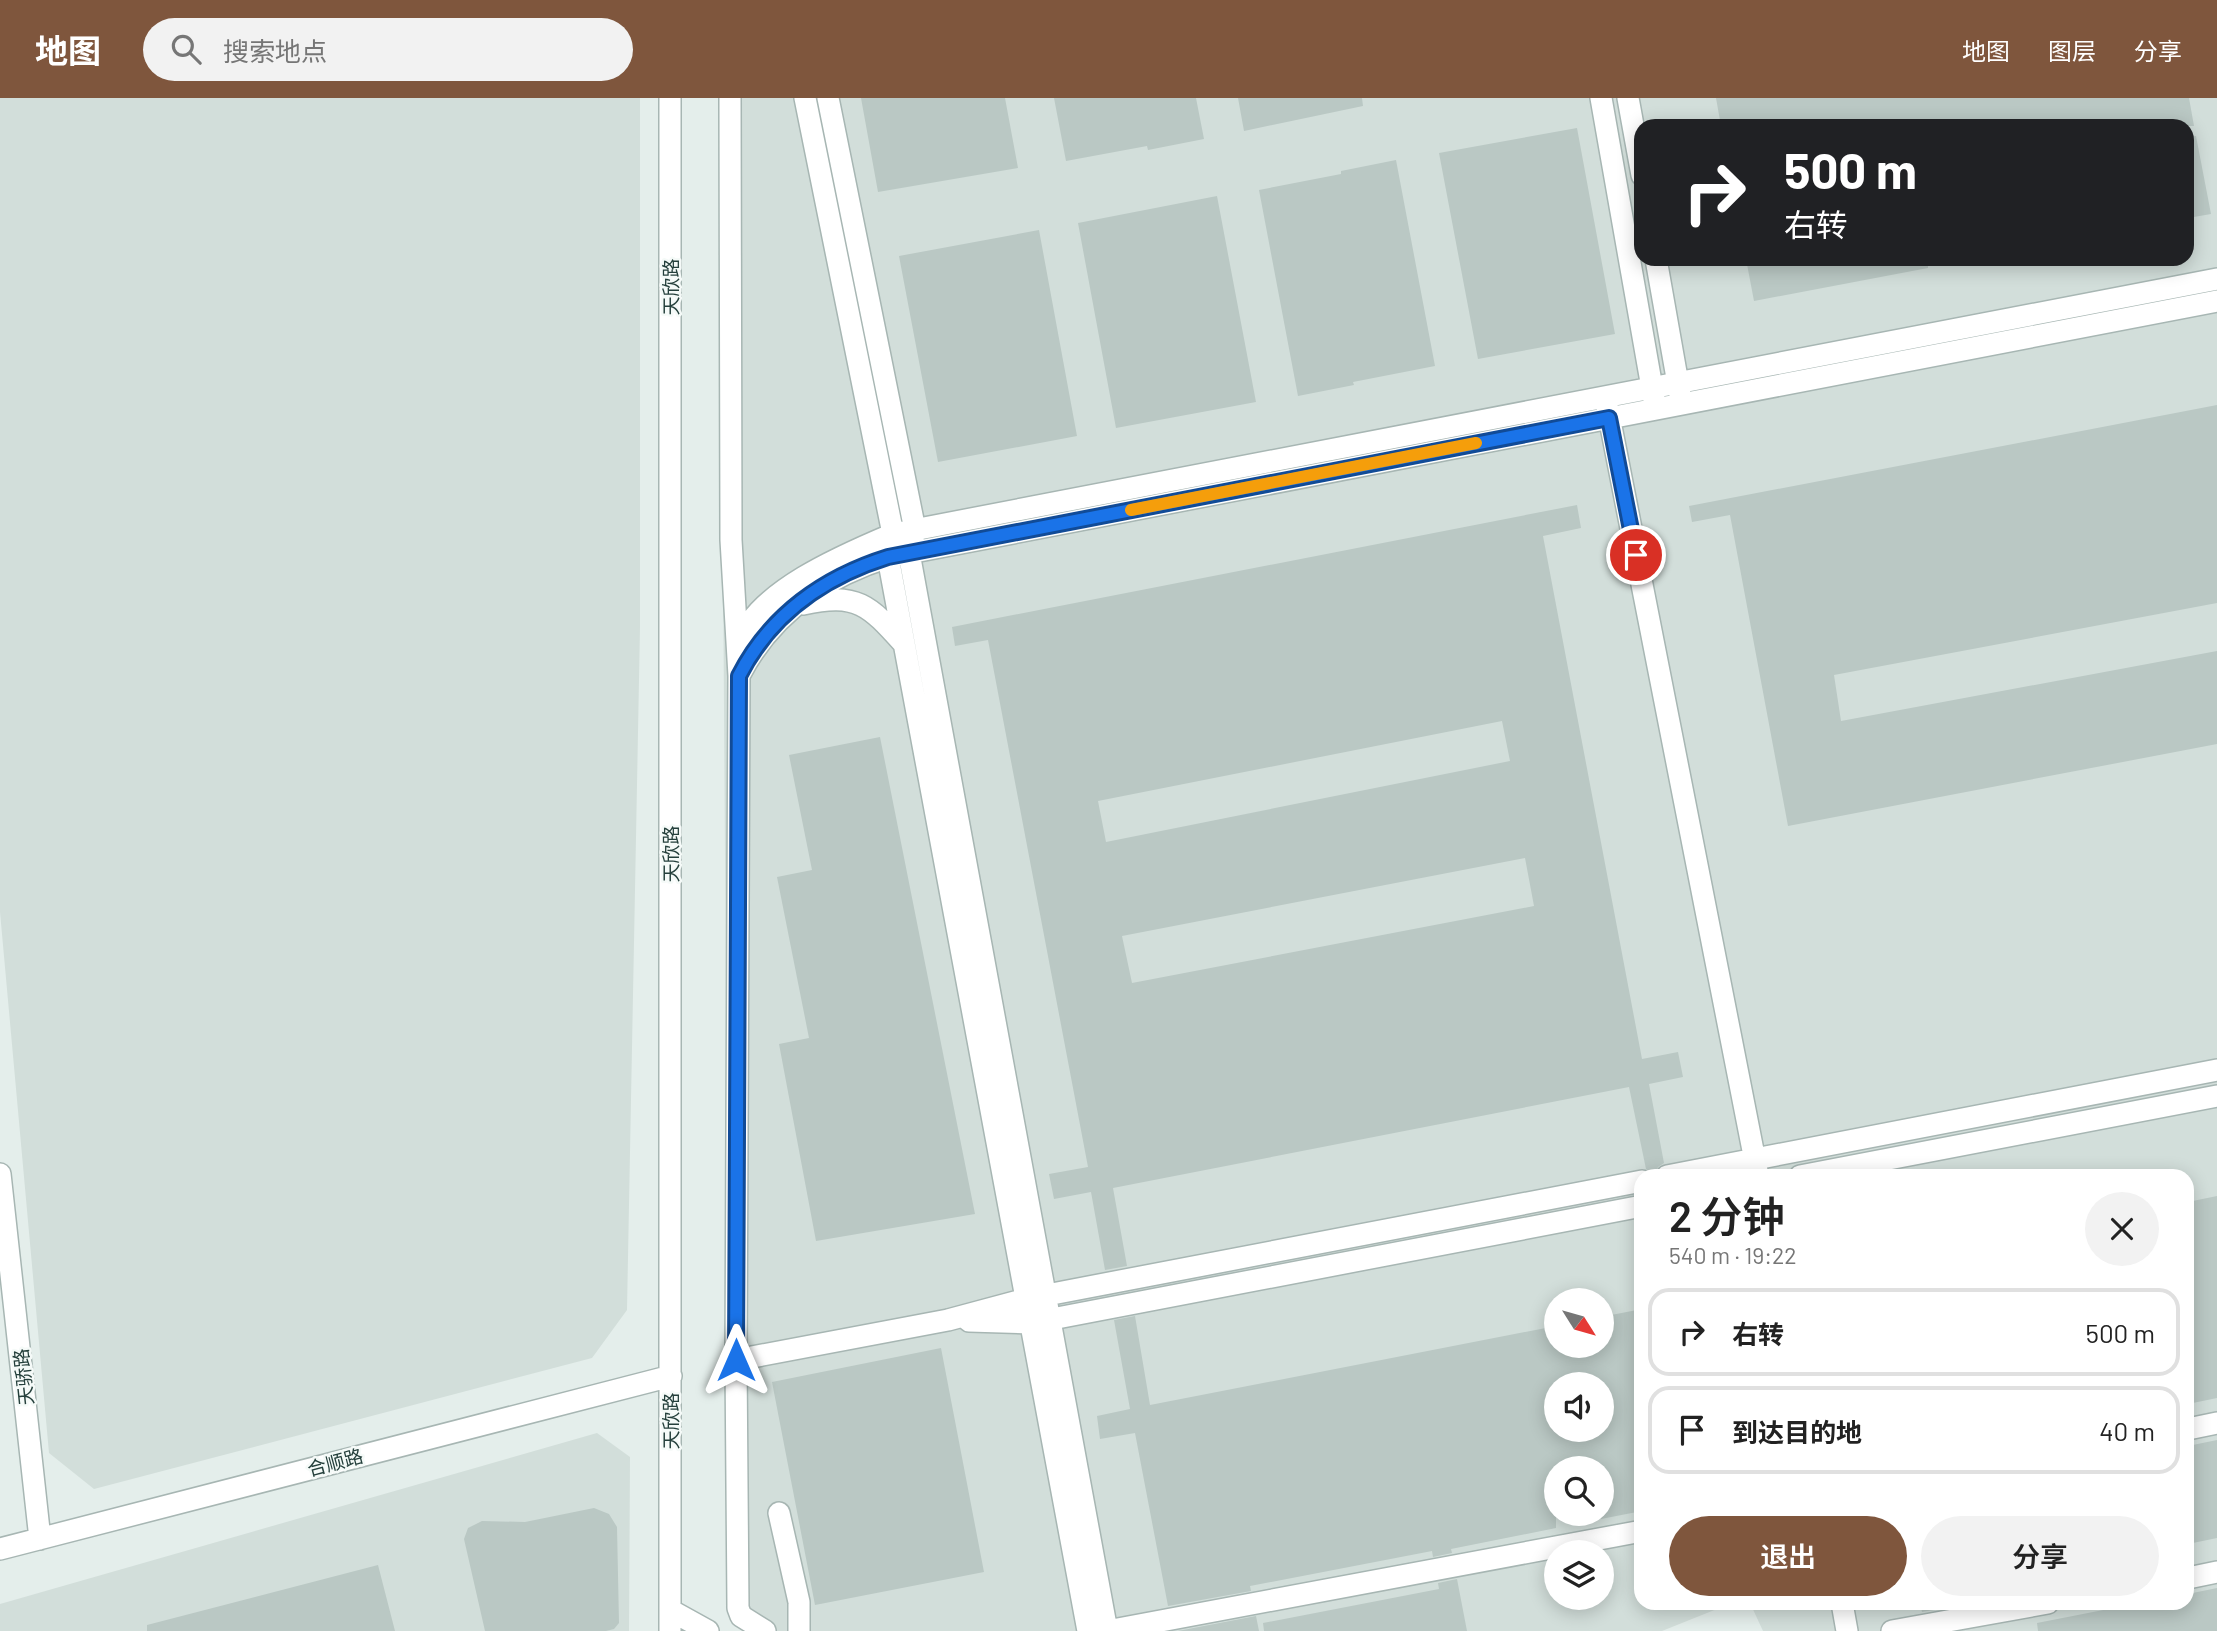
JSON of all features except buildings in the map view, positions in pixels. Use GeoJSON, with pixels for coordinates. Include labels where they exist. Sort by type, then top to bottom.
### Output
{"type":"FeatureCollection","features":[{"type":"Feature","properties":{"kind":"street","name":"天欣路"},"geometry":{"type":"LineString","coordinates":[[670,98],[670,1620],[708,1631]]}},
{"type":"Feature","properties":{"kind":"street"},"geometry":{"type":"LineString","coordinates":[[730,98],[731,540],[739,676]]}},
{"type":"Feature","properties":{"kind":"street"},"geometry":{"type":"LineString","coordinates":[[805,98],[899,555],[1036,1297],[1088,1631]]}},
{"type":"Feature","properties":{"kind":"street"},"geometry":{"type":"LineString","coordinates":[[828,98],[915,530],[899,555],[905,645],[1036,1297]]}},
{"type":"Feature","properties":{"kind":"street"},"geometry":{"type":"LineString","coordinates":[[1601,98],[1654,398]]}},
{"type":"Feature","properties":{"kind":"street"},"geometry":{"type":"LineString","coordinates":[[1628,98],[1634,131]]}},
{"type":"Feature","properties":{"kind":"street"},"geometry":{"type":"LineString","coordinates":[[1657,266],[1680,393]]}},
{"type":"Feature","properties":{"kind":"street"},"geometry":{"type":"LineString","coordinates":[[765,1631],[741,1615],[738,1608],[736,1360],[739,645],[746,628],[763,609],[792,586],[827,564],[893,534],[1680,393],[2217,279]]}},
{"type":"Feature","properties":{"kind":"street"},"geometry":{"type":"LineString","coordinates":[[1680,393],[2217,301]]}},
{"type":"Feature","properties":{"kind":"street"},"geometry":{"type":"LineString","coordinates":[[739,676],[753,649],[794,606],[821,587],[861,565],[1607,407]]}},
{"type":"Feature","properties":{"kind":"street"},"geometry":{"type":"LineString","coordinates":[[1607,407],[1756,1168],[2217,1070]]}},
{"type":"Feature","properties":{"kind":"street"},"geometry":{"type":"LineString","coordinates":[[794,606],[822,600],[846,599],[867,607],[905,645]]}},
{"type":"Feature","properties":{"kind":"street"},"geometry":{"type":"LineString","coordinates":[[1836,1169],[2217,1096]]}},
{"type":"Feature","properties":{"kind":"street","name":"天骄路"},"geometry":{"type":"LineString","coordinates":[[0,1174],[40,1539]]}},
{"type":"Feature","properties":{"kind":"street"},"geometry":{"type":"LineString","coordinates":[[736,1360],[948,1320],[1036,1297],[1634,1183]]}},
{"type":"Feature","properties":{"kind":"street"},"geometry":{"type":"LineString","coordinates":[[948,1320],[1040,1322],[1634,1208]]}},
{"type":"Feature","properties":{"kind":"street"},"geometry":{"type":"LineString","coordinates":[[1040,1322],[1107,1631],[1634,1532]]}},
{"type":"Feature","properties":{"kind":"street","name":"合顺路"},"geometry":{"type":"LineString","coordinates":[[0,1549],[670,1376]]}},
{"type":"Feature","properties":{"kind":"street"},"geometry":{"type":"LineString","coordinates":[[2194,1428],[2217,1423]]}},
{"type":"Feature","properties":{"kind":"street"},"geometry":{"type":"LineString","coordinates":[[779,1513],[799,1602],[799,1631]]}},
{"type":"Feature","properties":{"kind":"street"},"geometry":{"type":"LineString","coordinates":[[2194,1577],[2217,1572]]}},
{"type":"Feature","properties":{"kind":"street"},"geometry":{"type":"LineString","coordinates":[[1843,1610],[1847,1631]]}},
{"type":"Feature","properties":{"kind":"street"},"geometry":{"type":"LineString","coordinates":[[1892,1631],[2009,1610]]}},
{"type":"Feature","properties":{"kind":"shaded area"},"geometry":{"type":"Polygon","coordinates":[[[0,98],[640,98],[640,627],[627,1310],[592,1358],[94,1489],[49,1453],[0,912],[0,98]]]}},
{"type":"Feature","properties":{"kind":"shaded area"},"geometry":{"type":"Polygon","coordinates":[[[720,98],[2217,98],[2217,1631],[1763,1631],[1753,1610],[2194,1610],[2194,1169],[1634,1169],[1634,1610],[1714,1610],[1662,1631],[751,1631],[730,1618],[720,98]]]}},
{"type":"Feature","properties":{"kind":"shaded area"},"geometry":{"type":"Polygon","coordinates":[[[597,1433],[630,1457],[629,1631],[0,1631],[0,1604],[597,1433]]]}},
{"type":"Feature","properties":{"kind":"slow traffic"},"geometry":{"type":"LineString","coordinates":[[1131,510],[1476,443]]}},
{"type":"Feature","properties":{"kind":"route"},"geometry":{"type":"LineString","coordinates":[[736,1360],[739,676],[753,649],[794,606],[821,587],[861,565],[888,557],[1609,418],[1636,555]]}}]}
